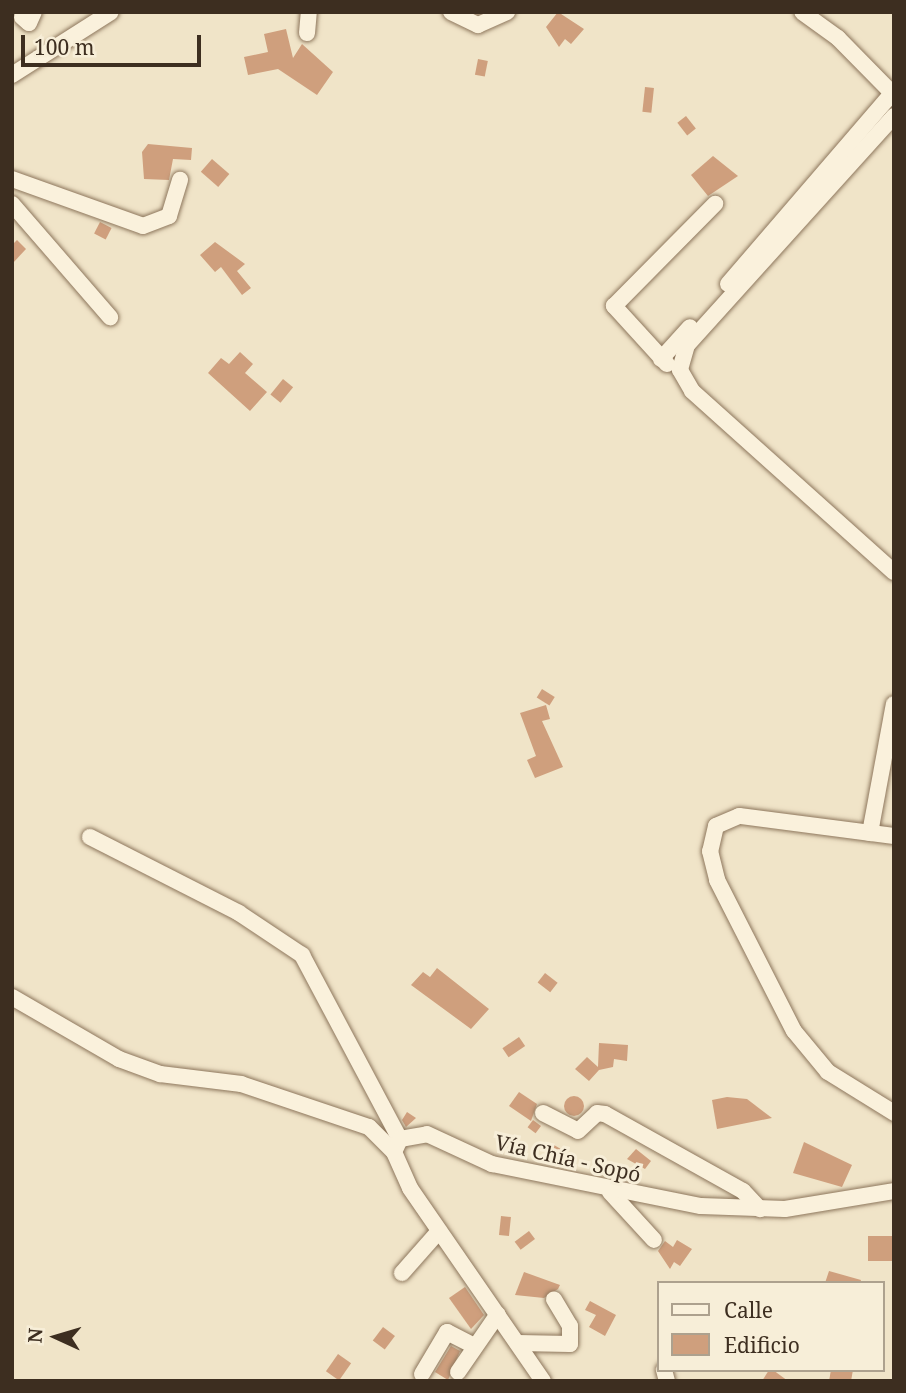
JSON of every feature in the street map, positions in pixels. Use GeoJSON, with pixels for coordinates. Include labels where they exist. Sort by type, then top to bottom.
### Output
{"type":"FeatureCollection","features":[{"type":"Feature","properties":{"kind":"street"},"geometry":{"type":"LineString","coordinates":[[12,75],[111,12]]}},
{"type":"Feature","properties":{"kind":"street"},"geometry":{"type":"LineString","coordinates":[[307,33],[309,12]]}},
{"type":"Feature","properties":{"kind":"street"},"geometry":{"type":"LineString","coordinates":[[452,13],[478,25],[507,12]]}},
{"type":"Feature","properties":{"kind":"street"},"geometry":{"type":"LineString","coordinates":[[661,359],[892,93],[838,38],[803,12]]}},
{"type":"Feature","properties":{"kind":"street"},"geometry":{"type":"LineString","coordinates":[[683,380],[680,356],[687,345],[894,116]]}},
{"type":"Feature","properties":{"kind":"street"},"geometry":{"type":"LineString","coordinates":[[12,179],[143,226],[169,216],[180,180]]}},
{"type":"Feature","properties":{"kind":"street"},"geometry":{"type":"LineString","coordinates":[[12,204],[110,317]]}},
{"type":"Feature","properties":{"kind":"street"},"geometry":{"type":"LineString","coordinates":[[715,204],[617,297],[614,306],[622,322],[683,380],[894,572]]}},
{"type":"Feature","properties":{"kind":"street"},"geometry":{"type":"LineString","coordinates":[[870,833],[894,704]]}},
{"type":"Feature","properties":{"kind":"street"},"geometry":{"type":"LineString","coordinates":[[894,836],[739,816],[716,825],[710,851],[717,880],[794,1031],[828,1072],[894,1113]]}},
{"type":"Feature","properties":{"kind":"street"},"geometry":{"type":"LineString","coordinates":[[90,837],[239,913],[302,955],[439,1231],[543,1381]]}},
{"type":"Feature","properties":{"kind":"street"},"geometry":{"type":"LineString","coordinates":[[12,997],[119,1059],[160,1074],[241,1084],[356,1123],[397,1145]]}},
{"type":"Feature","properties":{"kind":"street"},"geometry":{"type":"LineString","coordinates":[[543,1113],[578,1131],[597,1113],[605,1114],[743,1191],[760,1209]]}},
{"type":"Feature","properties":{"kind":"street","name":"Vía Chía - Sopó"},"geometry":{"type":"LineString","coordinates":[[397,1145],[427,1134],[492,1164],[610,1192],[760,1209],[894,1191]]}},
{"type":"Feature","properties":{"kind":"street"},"geometry":{"type":"LineString","coordinates":[[610,1192],[654,1240]]}},
{"type":"Feature","properties":{"kind":"street"},"geometry":{"type":"LineString","coordinates":[[402,1273],[439,1231]]}},
{"type":"Feature","properties":{"kind":"street"},"geometry":{"type":"LineString","coordinates":[[518,1343],[570,1344],[569,1326],[554,1299]]}},
{"type":"Feature","properties":{"kind":"street"},"geometry":{"type":"LineString","coordinates":[[458,1372],[498,1314]]}},
{"type":"Feature","properties":{"kind":"street"},"geometry":{"type":"LineString","coordinates":[[422,1374],[447,1332],[475,1346]]}},
{"type":"Feature","properties":{"kind":"building"},"geometry":{"type":"Polygon","coordinates":[[[558,12],[584,29],[571,44],[565,39],[559,47],[546,27],[558,12]]]}},
{"type":"Feature","properties":{"kind":"building"},"geometry":{"type":"Polygon","coordinates":[[[286,29],[293,58],[302,44],[333,72],[317,95],[278,69],[248,75],[244,57],[268,52],[264,34],[286,29]]]}},
{"type":"Feature","properties":{"kind":"building"},"geometry":{"type":"Polygon","coordinates":[[[478,59],[488,61],[485,77],[475,75],[478,59]]]}},
{"type":"Feature","properties":{"kind":"building"},"geometry":{"type":"Polygon","coordinates":[[[645,87],[654,88],[651,113],[642,112],[645,87]]]}},
{"type":"Feature","properties":{"kind":"building"},"geometry":{"type":"Polygon","coordinates":[[[686,116],[696,129],[687,135],[677,123],[686,116]]]}},
{"type":"Feature","properties":{"kind":"building"},"geometry":{"type":"Polygon","coordinates":[[[148,144],[192,148],[191,160],[173,159],[169,180],[144,179],[142,152],[148,144]]]}},
{"type":"Feature","properties":{"kind":"building"},"geometry":{"type":"Polygon","coordinates":[[[713,156],[738,176],[708,196],[691,175],[713,156]]]}},
{"type":"Feature","properties":{"kind":"building"},"geometry":{"type":"Polygon","coordinates":[[[212,159],[229,174],[218,187],[201,172],[212,159]]]}},
{"type":"Feature","properties":{"kind":"building"},"geometry":{"type":"Polygon","coordinates":[[[100,222],[112,228],[106,239],[94,234],[100,222]]]}},
{"type":"Feature","properties":{"kind":"building"},"geometry":{"type":"Polygon","coordinates":[[[17,240],[26,249],[12,264],[12,245],[17,240]]]}},
{"type":"Feature","properties":{"kind":"building"},"geometry":{"type":"Polygon","coordinates":[[[215,242],[245,264],[237,271],[251,288],[242,295],[221,267],[215,272],[200,255],[215,242]]]}},
{"type":"Feature","properties":{"kind":"building"},"geometry":{"type":"Polygon","coordinates":[[[240,352],[253,364],[245,373],[267,392],[250,411],[208,373],[221,358],[229,364],[240,352]]]}},
{"type":"Feature","properties":{"kind":"building"},"geometry":{"type":"Polygon","coordinates":[[[283,379],[293,387],[281,403],[270,395],[283,379]]]}},
{"type":"Feature","properties":{"kind":"building"},"geometry":{"type":"Polygon","coordinates":[[[542,689],[555,697],[549,705],[537,697],[542,689]]]}},
{"type":"Feature","properties":{"kind":"building"},"geometry":{"type":"Polygon","coordinates":[[[546,705],[550,719],[542,721],[563,767],[535,778],[527,760],[536,756],[520,713],[546,705]]]}},
{"type":"Feature","properties":{"kind":"building"},"geometry":{"type":"Polygon","coordinates":[[[437,968],[489,1009],[471,1029],[411,985],[423,972],[430,977],[437,968]]]}},
{"type":"Feature","properties":{"kind":"building"},"geometry":{"type":"Polygon","coordinates":[[[545,973],[558,983],[550,992],[538,982],[545,973]]]}},
{"type":"Feature","properties":{"kind":"building"},"geometry":{"type":"Polygon","coordinates":[[[519,1037],[525,1046],[509,1057],[502,1048],[519,1037]]]}},
{"type":"Feature","properties":{"kind":"building"},"geometry":{"type":"Polygon","coordinates":[[[599,1043],[628,1045],[627,1061],[614,1059],[613,1067],[599,1070],[589,1081],[575,1069],[587,1057],[598,1067],[599,1043]]]}},
{"type":"Feature","properties":{"kind":"building"},"geometry":{"type":"Polygon","coordinates":[[[519,1092],[537,1104],[531,1121],[509,1106],[519,1092]]]}},
{"type":"Feature","properties":{"kind":"building"},"geometry":{"type":"Polygon","coordinates":[[[570,1096],[578,1096],[584,1106],[578,1116],[570,1116],[564,1110],[564,1102],[570,1096]]]}},
{"type":"Feature","properties":{"kind":"building"},"geometry":{"type":"Polygon","coordinates":[[[727,1097],[747,1099],[772,1118],[717,1129],[712,1100],[727,1097]]]}},
{"type":"Feature","properties":{"kind":"building"},"geometry":{"type":"Polygon","coordinates":[[[407,1112],[416,1118],[406,1127],[402,1120],[407,1112]]]}},
{"type":"Feature","properties":{"kind":"building"},"geometry":{"type":"Polygon","coordinates":[[[533,1120],[541,1126],[536,1133],[528,1127],[533,1120]]]}},
{"type":"Feature","properties":{"kind":"building"},"geometry":{"type":"Polygon","coordinates":[[[804,1142],[852,1165],[842,1187],[793,1173],[804,1142]]]}},
{"type":"Feature","properties":{"kind":"building"},"geometry":{"type":"Polygon","coordinates":[[[554,1145],[571,1155],[565,1167],[544,1163],[554,1145]]]}},
{"type":"Feature","properties":{"kind":"building"},"geometry":{"type":"Polygon","coordinates":[[[636,1149],[651,1161],[645,1169],[627,1159],[636,1149]]]}},
{"type":"Feature","properties":{"kind":"building"},"geometry":{"type":"Polygon","coordinates":[[[501,1216],[511,1217],[509,1236],[499,1235],[501,1216]]]}},
{"type":"Feature","properties":{"kind":"building"},"geometry":{"type":"Polygon","coordinates":[[[529,1231],[535,1239],[521,1250],[515,1242],[529,1231]]]}},
{"type":"Feature","properties":{"kind":"building"},"geometry":{"type":"Polygon","coordinates":[[[868,1236],[894,1236],[894,1261],[868,1261],[868,1236]]]}},
{"type":"Feature","properties":{"kind":"building"},"geometry":{"type":"Polygon","coordinates":[[[677,1240],[692,1249],[680,1266],[674,1262],[670,1269],[658,1251],[665,1241],[673,1247],[677,1240]]]}},
{"type":"Feature","properties":{"kind":"building"},"geometry":{"type":"Polygon","coordinates":[[[829,1271],[861,1280],[861,1281],[826,1281],[829,1271]]]}},
{"type":"Feature","properties":{"kind":"building"},"geometry":{"type":"Polygon","coordinates":[[[524,1272],[560,1285],[544,1298],[515,1295],[524,1272]]]}},
{"type":"Feature","properties":{"kind":"building"},"geometry":{"type":"Polygon","coordinates":[[[465,1287],[484,1315],[471,1329],[449,1298],[465,1287]]]}},
{"type":"Feature","properties":{"kind":"building"},"geometry":{"type":"Polygon","coordinates":[[[590,1301],[616,1315],[605,1336],[589,1327],[596,1315],[585,1310],[590,1301]]]}},
{"type":"Feature","properties":{"kind":"building"},"geometry":{"type":"Polygon","coordinates":[[[383,1327],[395,1336],[385,1350],[373,1341],[383,1327]]]}},
{"type":"Feature","properties":{"kind":"building"},"geometry":{"type":"Polygon","coordinates":[[[451,1346],[460,1351],[448,1380],[435,1372],[451,1346]]]}},
{"type":"Feature","properties":{"kind":"building"},"geometry":{"type":"Polygon","coordinates":[[[338,1354],[351,1363],[339,1380],[326,1371],[338,1354]]]}},
{"type":"Feature","properties":{"kind":"building"},"geometry":{"type":"Polygon","coordinates":[[[768,1372],[776,1372],[788,1381],[762,1381],[768,1372]]]}},
{"type":"Feature","properties":{"kind":"building"},"geometry":{"type":"Polygon","coordinates":[[[831,1372],[853,1372],[851,1381],[829,1381],[831,1372]]]}}]}
